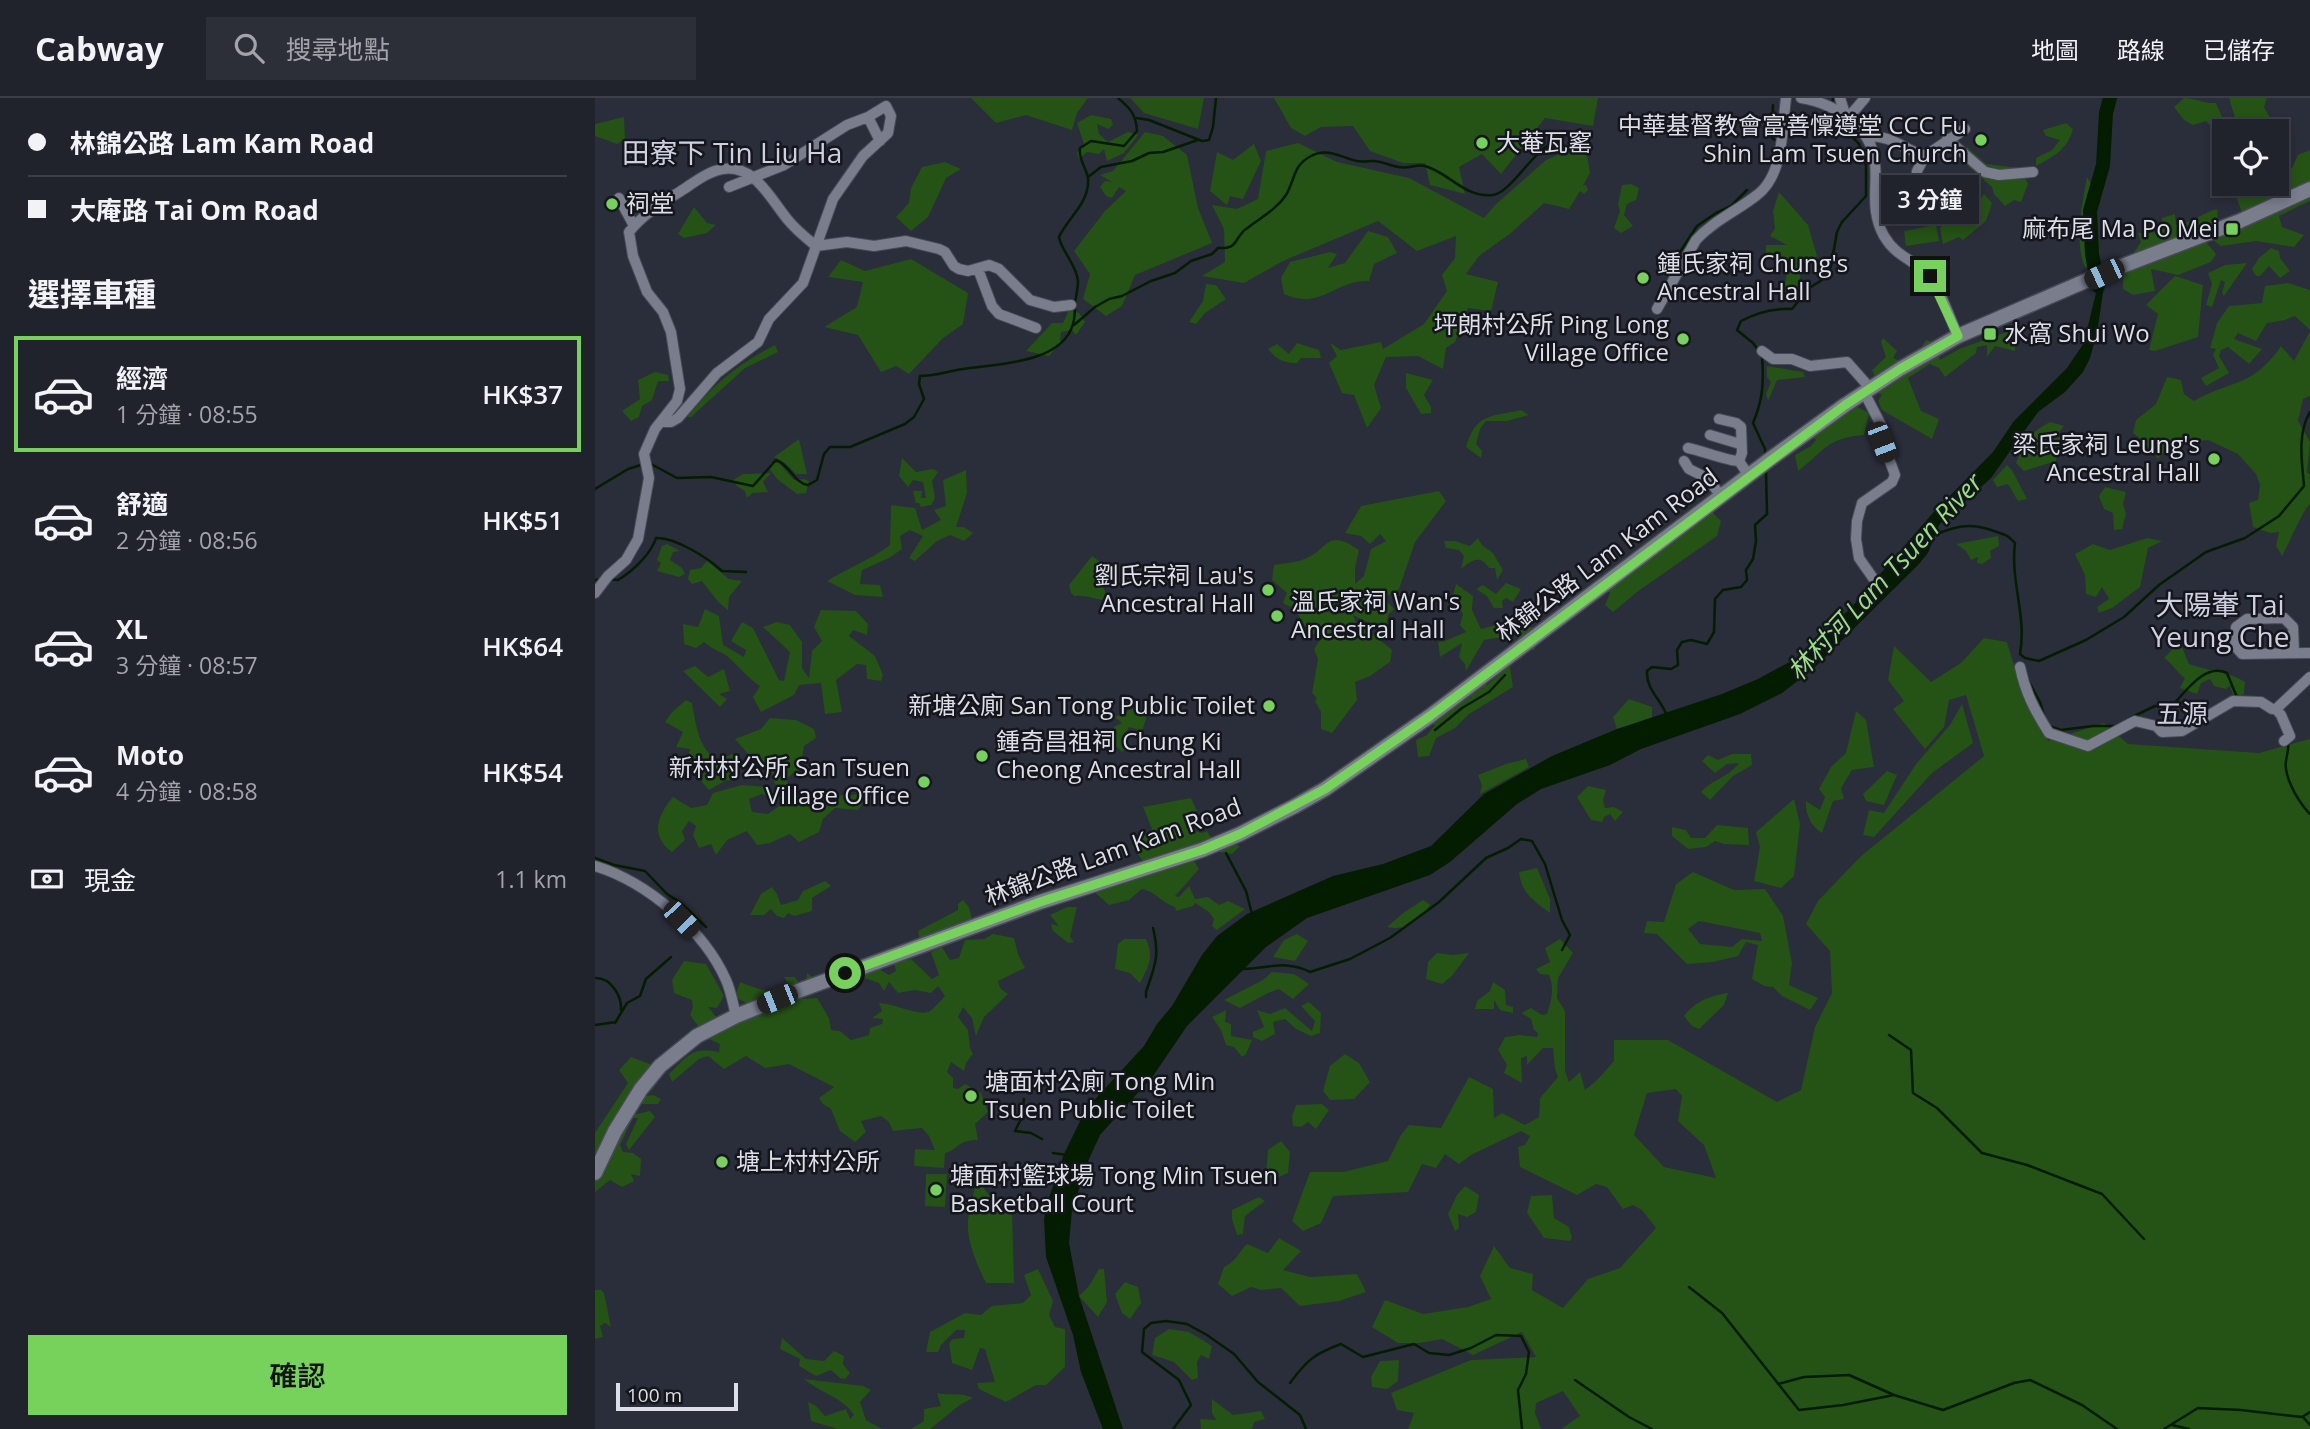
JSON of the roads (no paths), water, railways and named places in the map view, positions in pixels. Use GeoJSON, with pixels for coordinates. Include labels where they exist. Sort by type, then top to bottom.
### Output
{"type":"FeatureCollection","features":[{"type":"Feature","properties":{"kind":"main road","name":"林錦公路 Lam Kam Road"},"geometry":{"type":"LineString","coordinates":[[595,1173],[615,1131],[641,1089],[660,1066],[697,1036],[798,990],[1040,902],[1202,850],[1279,814],[1325,789],[1430,716],[1773,457],[1867,390],[1958,336],[2104,274],[2240,221],[2310,189]]}},
{"type":"Feature","properties":{"kind":"street"},"geometry":{"type":"LineString","coordinates":[[1657,309],[1696,240],[1757,196],[1770,180],[1778,159],[1786,98]]}},
{"type":"Feature","properties":{"kind":"street"},"geometry":{"type":"LineString","coordinates":[[1801,98],[1823,103],[1844,114],[1868,136],[1876,158],[1876,212],[1883,234],[1897,254],[1930,276],[1958,336]]}},
{"type":"Feature","properties":{"kind":"street"},"geometry":{"type":"LineString","coordinates":[[1840,98],[1844,114]]}},
{"type":"Feature","properties":{"kind":"street"},"geometry":{"type":"LineString","coordinates":[[1844,114],[1865,98]]}},
{"type":"Feature","properties":{"kind":"street"},"geometry":{"type":"LineString","coordinates":[[663,422],[678,418],[716,373],[758,342],[769,319],[803,283],[833,199],[863,156],[890,128],[889,111],[886,106],[847,125],[784,165],[729,187]]}},
{"type":"Feature","properties":{"kind":"street"},"geometry":{"type":"LineString","coordinates":[[868,117],[880,141]]}},
{"type":"Feature","properties":{"kind":"street"},"geometry":{"type":"LineString","coordinates":[[1876,212],[1901,206],[1916,183],[1917,172],[1925,156],[1965,129]]}},
{"type":"Feature","properties":{"kind":"street"},"geometry":{"type":"LineString","coordinates":[[1868,136],[1884,136],[1895,140],[1908,151],[1925,156]]}},
{"type":"Feature","properties":{"kind":"street"},"geometry":{"type":"LineString","coordinates":[[1947,139],[1985,172],[1999,175],[2033,172]]}},
{"type":"Feature","properties":{"kind":"street"},"geometry":{"type":"LineString","coordinates":[[595,593],[626,560],[638,539],[649,482],[644,458],[655,429],[677,401],[680,386],[669,326],[663,312],[647,292],[633,256],[628,235],[633,226],[647,213],[714,172],[733,169],[743,171],[754,178],[787,219],[816,246]]}},
{"type":"Feature","properties":{"kind":"street"},"geometry":{"type":"LineString","coordinates":[[619,198],[633,226]]}},
{"type":"Feature","properties":{"kind":"street"},"geometry":{"type":"LineString","coordinates":[[816,246],[847,242],[874,246],[905,242],[942,250],[959,269],[968,271],[989,265],[999,269],[1030,300],[1054,307],[1071,305]]}},
{"type":"Feature","properties":{"kind":"street"},"geometry":{"type":"LineString","coordinates":[[978,269],[992,306],[999,314],[1036,328]]}},
{"type":"Feature","properties":{"kind":"street"},"geometry":{"type":"LineString","coordinates":[[1762,351],[1773,359],[1792,359],[1810,366],[1847,362],[1867,390],[1895,475],[1892,482],[1862,503],[1857,521],[1859,558],[1873,578]]}},
{"type":"Feature","properties":{"kind":"street"},"geometry":{"type":"LineString","coordinates":[[1719,418],[1739,425],[1742,430],[1742,453],[1739,461]]}},
{"type":"Feature","properties":{"kind":"street"},"geometry":{"type":"LineString","coordinates":[[1710,436],[1740,444]]}},
{"type":"Feature","properties":{"kind":"street"},"geometry":{"type":"LineString","coordinates":[[1688,448],[1734,462],[1739,461],[1753,473]]}},
{"type":"Feature","properties":{"kind":"street"},"geometry":{"type":"LineString","coordinates":[[1684,461],[1689,469],[1707,478],[1722,497]]}},
{"type":"Feature","properties":{"kind":"street"},"geometry":{"type":"LineString","coordinates":[[2294,652],[2293,627],[2284,618],[2247,619],[2236,627],[2235,646],[2242,654],[2310,653]]}},
{"type":"Feature","properties":{"kind":"street"},"geometry":{"type":"LineString","coordinates":[[2020,667],[2032,705],[2049,733],[2088,746],[2135,722],[2156,726],[2162,732],[2182,731],[2233,701],[2261,702],[2276,709],[2290,736],[2284,741]]}},
{"type":"Feature","properties":{"kind":"street"},"geometry":{"type":"LineString","coordinates":[[2276,709],[2310,677]]}},
{"type":"Feature","properties":{"kind":"street"},"geometry":{"type":"LineString","coordinates":[[595,866],[617,874],[648,891],[699,938],[727,980],[736,1016]]}},
{"type":"Feature","properties":{"kind":"water"},"geometry":{"type":"Polygon","coordinates":[[[2098,284],[2104,286],[2097,333],[2083,372],[2065,392],[2038,412],[1991,478],[1939,525],[1928,553],[1918,565],[1813,669],[1782,693],[1740,714],[1641,749],[1610,765],[1541,789],[1517,804],[1450,862],[1430,875],[1307,918],[1266,947],[1187,1026],[1153,1076],[1100,1135],[1072,1210],[1069,1243],[1079,1296],[1123,1429],[1103,1429],[1081,1372],[1073,1335],[1046,1257],[1044,1219],[1047,1204],[1064,1154],[1086,1109],[1144,1046],[1217,936],[1247,914],[1333,876],[1383,864],[1431,846],[1484,794],[1552,756],[1617,729],[1722,694],[1758,679],[1806,653],[1827,629],[1850,609],[1932,514],[1993,452],[2014,421],[2067,368],[2084,343],[2098,284]]]}},
{"type":"Feature","properties":{"kind":"waterway"},"geometry":{"type":"LineString","coordinates":[[651,464],[677,478],[711,477],[753,486],[776,460],[799,481],[808,485],[817,480],[824,454],[830,447],[850,447],[905,424],[914,417],[924,399],[919,384],[920,376],[1026,360],[1056,347],[1066,337],[1075,317],[1078,281],[1059,237],[1082,203],[1088,187],[1080,148],[1091,141],[1124,146],[1137,131],[1132,112],[1118,98]]}},
{"type":"Feature","properties":{"kind":"waterway"},"geometry":{"type":"LineString","coordinates":[[1137,118],[1149,120],[1202,141],[1209,140],[1216,98]]}},
{"type":"Feature","properties":{"kind":"waterway"},"geometry":{"type":"LineString","coordinates":[[1832,106],[1833,98]]}},
{"type":"Feature","properties":{"kind":"waterway","name":"林村河 Lam Tsuen River"},"geometry":{"type":"LineString","coordinates":[[2098,286],[2092,254],[2090,211],[2103,165],[2106,113],[2110,98]]}},
{"type":"Feature","properties":{"kind":"waterway"},"geometry":{"type":"LineString","coordinates":[[1773,105],[1772,138],[1775,140]]}},
{"type":"Feature","properties":{"kind":"waterway"},"geometry":{"type":"LineString","coordinates":[[1758,350],[1737,330],[1741,321],[1766,311],[1792,309],[1809,288],[1822,280],[1831,266],[1837,232],[1842,222],[1866,196],[1866,165],[1859,144],[1832,113]]}},
{"type":"Feature","properties":{"kind":"waterway"},"geometry":{"type":"LineString","coordinates":[[1088,177],[1101,167],[1132,161],[1149,153],[1163,152],[1198,140]]}},
{"type":"Feature","properties":{"kind":"waterway"},"geometry":{"type":"LineString","coordinates":[[1074,325],[1109,299],[1175,273],[1191,261],[1212,254],[1218,248],[1233,245],[1244,231],[1282,200],[1295,173],[1311,156],[1329,153],[1357,161],[1376,161],[1402,167],[1425,166],[1474,193],[1493,195],[1506,188],[1541,151],[1562,140]]}},
{"type":"Feature","properties":{"kind":"waterway"},"geometry":{"type":"LineString","coordinates":[[1680,252],[1697,226],[1731,206],[1747,190]]}},
{"type":"Feature","properties":{"kind":"waterway"},"geometry":{"type":"LineString","coordinates":[[1762,356],[1762,390],[1753,423],[1765,449],[1765,457]]}},
{"type":"Feature","properties":{"kind":"waterway"},"geometry":{"type":"LineString","coordinates":[[1931,536],[1954,528],[1975,526],[2004,534],[2015,543],[2022,640],[2020,654],[2039,661],[2086,640],[2124,617],[2159,585],[2206,552],[2245,538],[2279,516],[2304,486],[2302,439],[2310,412]]}},
{"type":"Feature","properties":{"kind":"waterway"},"geometry":{"type":"LineString","coordinates":[[595,489],[628,469],[644,464]]}},
{"type":"Feature","properties":{"kind":"waterway"},"geometry":{"type":"LineString","coordinates":[[1667,716],[1651,689],[1647,671],[1652,667],[1671,669],[1678,665],[1677,650],[1682,642],[1691,640],[1707,644],[1714,632],[1715,599],[1723,590],[1741,587],[1747,580],[1746,570],[1753,559],[1756,541],[1755,525],[1767,514],[1766,470]]}},
{"type":"Feature","properties":{"kind":"waterway"},"geometry":{"type":"LineString","coordinates":[[609,579],[618,580],[635,567],[646,556],[656,538],[682,545],[722,571],[746,572]]}},
{"type":"Feature","properties":{"kind":"waterway"},"geometry":{"type":"LineString","coordinates":[[595,580],[602,579]]}},
{"type":"Feature","properties":{"kind":"waterway"},"geometry":{"type":"LineString","coordinates":[[2130,718],[2155,706],[2170,708],[2195,681],[2210,672],[2227,673],[2239,697]]}},
{"type":"Feature","properties":{"kind":"waterway"},"geometry":{"type":"LineString","coordinates":[[1435,730],[1462,708],[1489,692],[1505,675]]}},
{"type":"Feature","properties":{"kind":"waterway"},"geometry":{"type":"LineString","coordinates":[[2028,680],[2044,715]]}},
{"type":"Feature","properties":{"kind":"waterway"},"geometry":{"type":"LineString","coordinates":[[2049,726],[2061,730],[2115,726]]}},
{"type":"Feature","properties":{"kind":"waterway"},"geometry":{"type":"LineString","coordinates":[[2288,741],[2287,775],[2302,805],[2310,814]]}},
{"type":"Feature","properties":{"kind":"waterway"},"geometry":{"type":"LineString","coordinates":[[1242,969],[1284,965],[1310,972],[1350,959],[1390,938],[1439,902],[1486,858],[1521,839],[1532,841],[1545,864],[1562,920],[1570,935],[1562,950]]}},
{"type":"Feature","properties":{"kind":"waterway"},"geometry":{"type":"LineString","coordinates":[[1226,853],[1246,891],[1252,914]]}},
{"type":"Feature","properties":{"kind":"waterway"},"geometry":{"type":"LineString","coordinates":[[595,858],[645,871],[706,927]]}},
{"type":"Feature","properties":{"kind":"waterway"},"geometry":{"type":"LineString","coordinates":[[1146,997],[1156,954],[1153,928]]}},
{"type":"Feature","properties":{"kind":"waterway"},"geometry":{"type":"LineString","coordinates":[[615,1023],[627,1003],[640,996],[646,979],[671,957]]}},
{"type":"Feature","properties":{"kind":"waterway"},"geometry":{"type":"LineString","coordinates":[[596,978],[606,981],[615,989],[621,1010]]}},
{"type":"Feature","properties":{"kind":"waterway"},"geometry":{"type":"LineString","coordinates":[[595,1025],[616,1022]]}},
{"type":"Feature","properties":{"kind":"waterway"},"geometry":{"type":"LineString","coordinates":[[1889,1035],[1911,1050],[1913,1093],[1937,1108],[1982,1153],[2027,1165],[2102,1194],[2144,1239]]}},
{"type":"Feature","properties":{"kind":"waterway"},"geometry":{"type":"LineString","coordinates":[[1024,1099],[1021,1119],[1015,1131],[1031,1133],[1042,1139]]}},
{"type":"Feature","properties":{"kind":"waterway"},"geometry":{"type":"LineString","coordinates":[[1053,1153],[1067,1155]]}},
{"type":"Feature","properties":{"kind":"waterway"},"geometry":{"type":"LineString","coordinates":[[1689,1287],[1722,1313],[1799,1410],[1894,1395],[1943,1410],[2014,1383],[2030,1380],[2082,1405],[2117,1429]]}},
{"type":"Feature","properties":{"kind":"waterway"},"geometry":{"type":"LineString","coordinates":[[1173,1429],[1191,1405],[1179,1380],[1142,1352],[1144,1329],[1151,1323],[1166,1321],[1187,1324],[1207,1335],[1234,1354],[1258,1382],[1300,1415],[1306,1429]]}},
{"type":"Feature","properties":{"kind":"waterway"},"geometry":{"type":"LineString","coordinates":[[1290,1383],[1312,1359],[1341,1344],[1363,1357],[1414,1344],[1429,1353],[1449,1355],[1471,1348],[1496,1335],[1521,1336],[1529,1352],[1526,1374],[1518,1390],[1522,1429]]}},
{"type":"Feature","properties":{"kind":"waterway"},"geometry":{"type":"LineString","coordinates":[[1778,1384],[1804,1377],[1849,1375],[1894,1395]]}},
{"type":"Feature","properties":{"kind":"waterway"},"geometry":{"type":"LineString","coordinates":[[1575,1380],[1629,1417],[1652,1429]]}},
{"type":"Feature","properties":{"kind":"waterway"},"geometry":{"type":"LineString","coordinates":[[2164,1429],[2198,1408],[2302,1417],[2310,1412]]}},
{"type":"Feature","properties":{"kind":"waterway"},"geometry":{"type":"LineString","coordinates":[[2303,1417],[2310,1425]]}},
{"type":"Feature","properties":{"kind":"waterway"},"geometry":{"type":"LineString","coordinates":[[2172,1425],[2189,1429]]}},
{"type":"Feature","properties":{"kind":"place","name":"中華基督教會富善懍遵堂 CCC Fu Shin Lam Tsuen Church"},"geometry":{"type":"Point","coordinates":[1981,140]}},
{"type":"Feature","properties":{"kind":"place","name":"大菴瓦窰"},"geometry":{"type":"Point","coordinates":[1482,143]}},
{"type":"Feature","properties":{"kind":"place","name":"祠堂"},"geometry":{"type":"Point","coordinates":[612,204]}},
{"type":"Feature","properties":{"kind":"place","name":"麻布尾 Ma Po Mei"},"geometry":{"type":"Point","coordinates":[2232,229]}},
{"type":"Feature","properties":{"kind":"place","name":"鍾氏家祠 Chung's Ancestral Hall"},"geometry":{"type":"Point","coordinates":[1643,278]}},
{"type":"Feature","properties":{"kind":"place","name":"水窩 Shui Wo"},"geometry":{"type":"Point","coordinates":[1990,334]}},
{"type":"Feature","properties":{"kind":"place","name":"坪朗村公所 Ping Long Village Office"},"geometry":{"type":"Point","coordinates":[1683,339]}},
{"type":"Feature","properties":{"kind":"place","name":"梁氏家祠 Leung's Ancestral Hall"},"geometry":{"type":"Point","coordinates":[2214,459]}},
{"type":"Feature","properties":{"kind":"place","name":"劉氏宗祠 Lau's Ancestral Hall"},"geometry":{"type":"Point","coordinates":[1268,590]}},
{"type":"Feature","properties":{"kind":"place","name":"溫氏家祠 Wan's Ancestral Hall"},"geometry":{"type":"Point","coordinates":[1277,616]}},
{"type":"Feature","properties":{"kind":"place","name":"新塘公廁 San Tong Public Toilet"},"geometry":{"type":"Point","coordinates":[1269,706]}},
{"type":"Feature","properties":{"kind":"place","name":"鍾奇昌祖祠 Chung Ki Cheong Ancestral Hall"},"geometry":{"type":"Point","coordinates":[982,756]}},
{"type":"Feature","properties":{"kind":"place","name":"新村村公所 San Tsuen Village Office"},"geometry":{"type":"Point","coordinates":[924,782]}},
{"type":"Feature","properties":{"kind":"place","name":"塘面村公廁 Tong Min Tsuen Public Toilet"},"geometry":{"type":"Point","coordinates":[971,1096]}},
{"type":"Feature","properties":{"kind":"place","name":"塘上村村公所"},"geometry":{"type":"Point","coordinates":[722,1162]}},
{"type":"Feature","properties":{"kind":"place","name":"塘面村籃球場 Tong Min Tsuen Basketball Court"},"geometry":{"type":"Point","coordinates":[936,1190]}},
{"type":"Feature","properties":{"kind":"district","name":"田寮下 Tin Liu Ha"},"geometry":{"type":"Point","coordinates":[732,153]}},
{"type":"Feature","properties":{"kind":"district","name":"大陽輋 Tai Yeung Che"},"geometry":{"type":"Point","coordinates":[2220,621]}},
{"type":"Feature","properties":{"kind":"district","name":"五源"},"geometry":{"type":"Point","coordinates":[2182,714]}}]}
